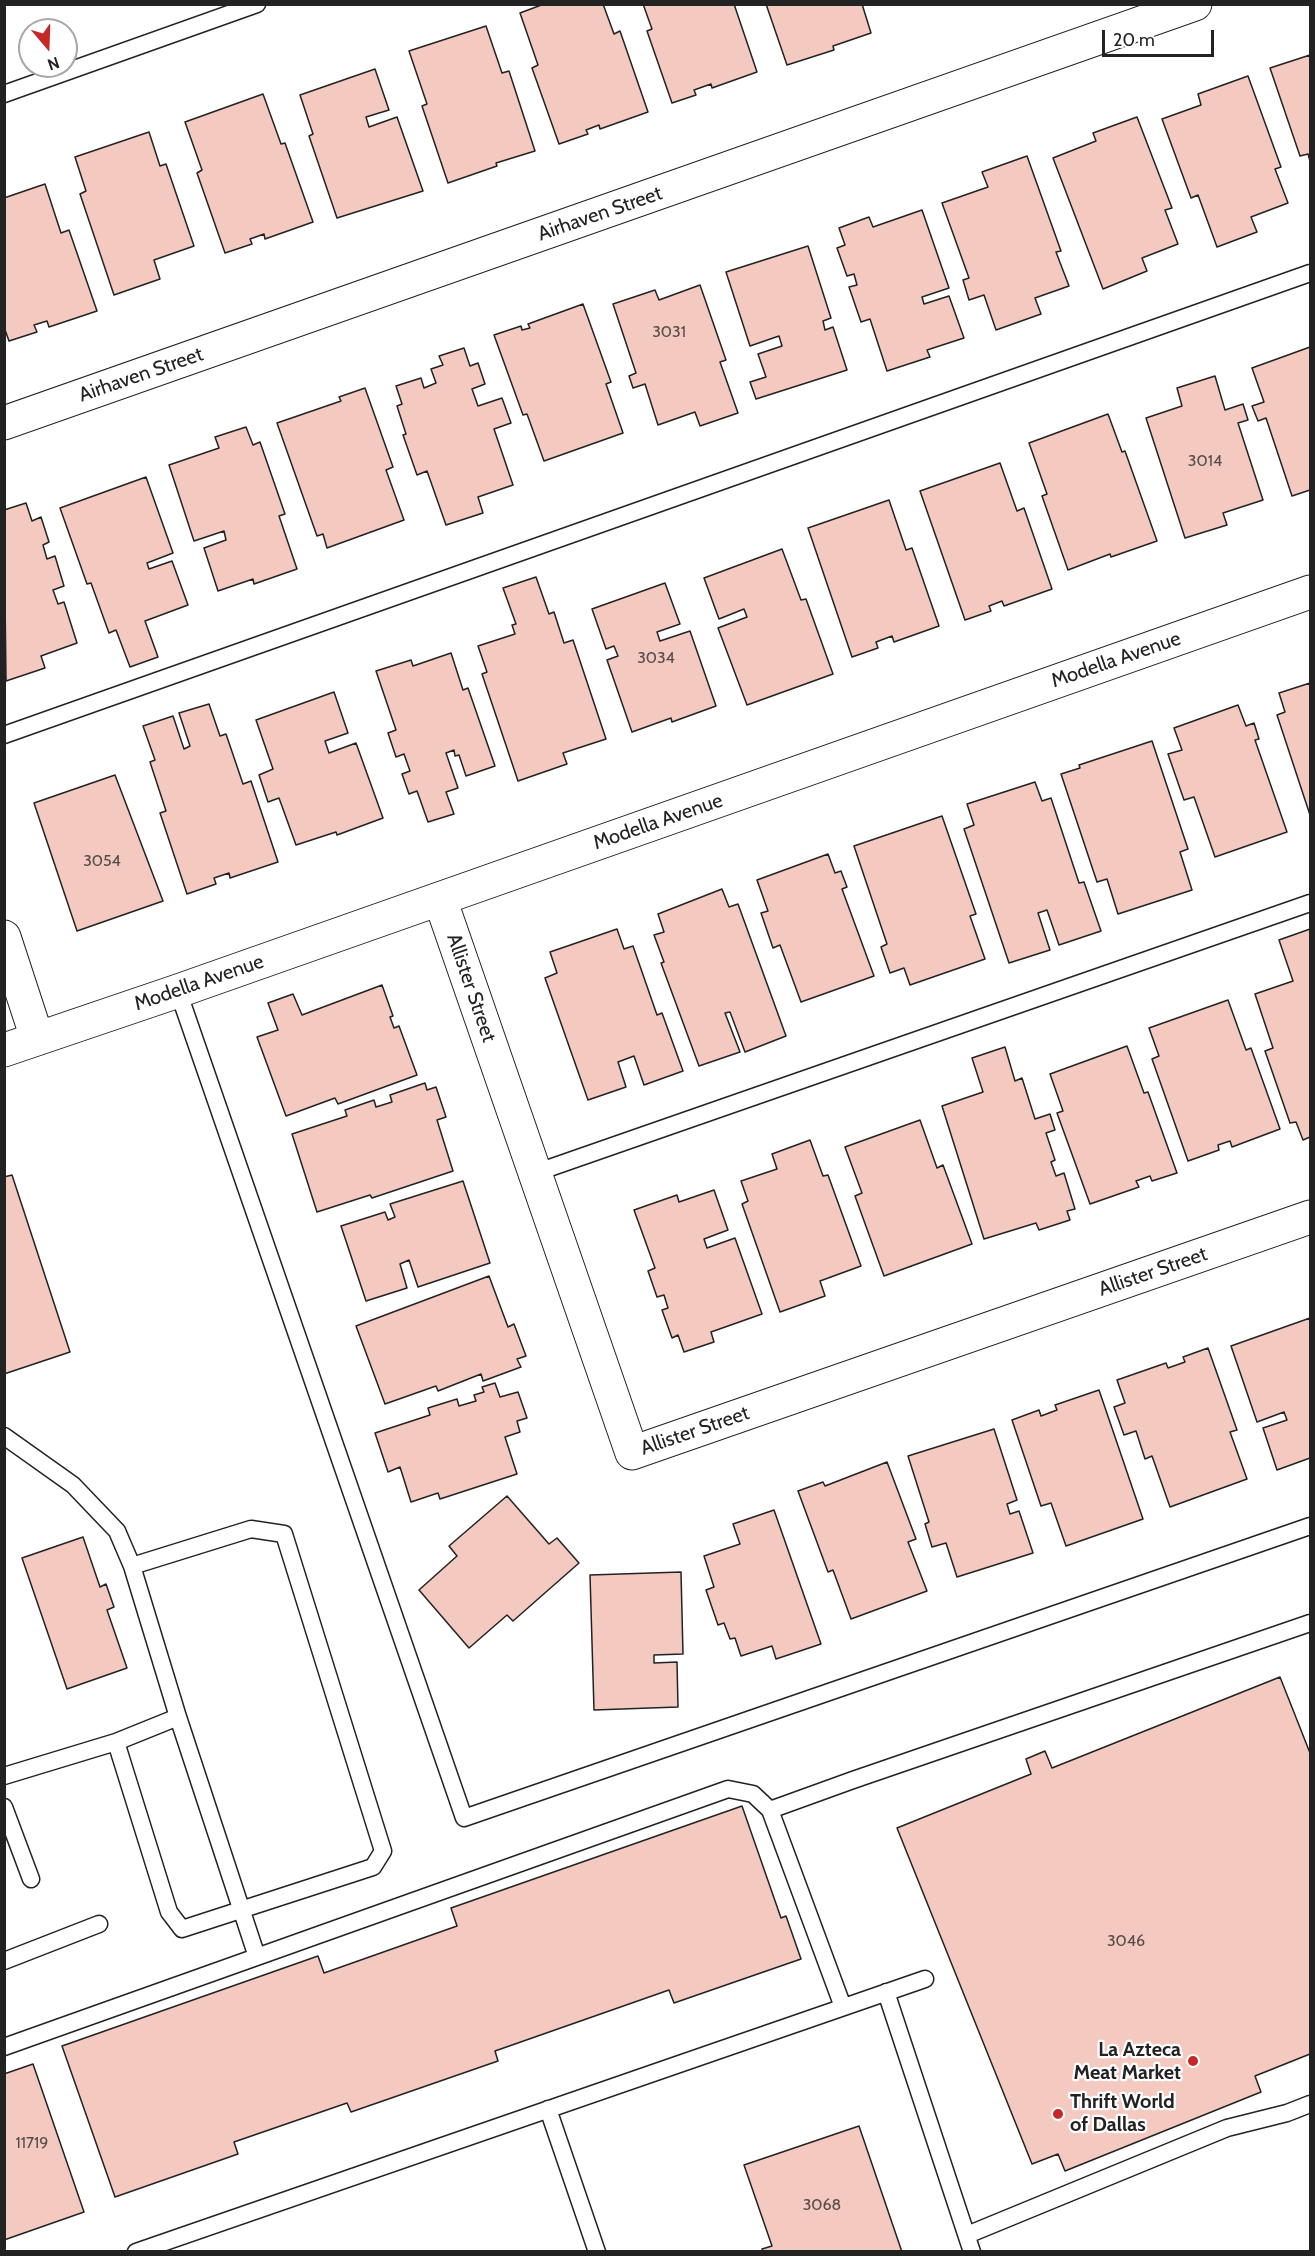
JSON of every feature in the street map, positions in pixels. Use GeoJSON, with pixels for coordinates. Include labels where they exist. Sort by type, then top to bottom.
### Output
{"type":"FeatureCollection","features":[{"type":"Feature","properties":{"kind":"street","name":"Airhaven Street"},"geometry":{"type":"LineString","coordinates":[[4,423],[1195,4]]}},
{"type":"Feature","properties":{"kind":"street","name":"Modella Avenue"},"geometry":{"type":"LineString","coordinates":[[4,1050],[178,991],[1311,592]]}},
{"type":"Feature","properties":{"kind":"street","name":"Allister Street"},"geometry":{"type":"LineString","coordinates":[[440,898],[633,1453],[1311,1217]]}},
{"type":"Feature","properties":{"kind":"street"},"geometry":{"type":"LineString","coordinates":[[4,937],[38,1038]]}},
{"type":"Feature","properties":{"kind":"lane"},"geometry":{"type":"LineString","coordinates":[[4,94],[257,4]]}},
{"type":"Feature","properties":{"kind":"lane"},"geometry":{"type":"LineString","coordinates":[[4,735],[1311,273]]}},
{"type":"Feature","properties":{"kind":"lane"},"geometry":{"type":"LineString","coordinates":[[535,1173],[1311,903]]}},
{"type":"Feature","properties":{"kind":"lane"},"geometry":{"type":"LineString","coordinates":[[178,991],[464,1818],[1311,1526]]}},
{"type":"Feature","properties":{"kind":"lane"},"geometry":{"type":"LineString","coordinates":[[4,1436],[73,1485],[117,1531],[132,1566],[178,1718],[257,1957]]}},
{"type":"Feature","properties":{"kind":"lane"},"geometry":{"type":"LineString","coordinates":[[116,1742],[169,1912],[182,1929],[373,1867],[383,1851],[284,1534],[251,1529],[132,1566]]}},
{"type":"Feature","properties":{"kind":"lane"},"geometry":{"type":"LineString","coordinates":[[770,1810],[1311,1623]]}},
{"type":"Feature","properties":{"kind":"lane"},"geometry":{"type":"LineString","coordinates":[[4,1776],[116,1742],[178,1718]]}},
{"type":"Feature","properties":{"kind":"lane"},"geometry":{"type":"LineString","coordinates":[[4,2047],[728,1789],[753,1794],[770,1810],[843,2007]]}},
{"type":"Feature","properties":{"kind":"lane"},"geometry":{"type":"LineString","coordinates":[[4,1807],[31,1879]]}},
{"type":"Feature","properties":{"kind":"lane"},"geometry":{"type":"LineString","coordinates":[[4,1961],[99,1924]]}},
{"type":"Feature","properties":{"kind":"lane"},"geometry":{"type":"LineString","coordinates":[[136,2252],[925,1979]]}},
{"type":"Feature","properties":{"kind":"lane"},"geometry":{"type":"LineString","coordinates":[[886,1992],[969,2243],[1227,2128],[1287,2113],[1311,2104]]}},
{"type":"Feature","properties":{"kind":"lane"},"geometry":{"type":"LineString","coordinates":[[548,2109],[597,2252]]}},
{"type":"Feature","properties":{"kind":"building"},"geometry":{"type":"Polygon","coordinates":[[[544,4],[603,4],[614,34],[620,31],[648,112],[600,129],[599,125],[586,130],[588,134],[559,144],[532,68],[538,65],[520,13],[544,4]]]}},
{"type":"Feature","properties":{"kind":"building"},"geometry":{"type":"Polygon","coordinates":[[[643,4],[734,4],[757,72],[712,88],[711,84],[694,90],[696,95],[672,103],[647,31],[652,29],[643,4]]]}},
{"type":"Feature","properties":{"kind":"building"},"geometry":{"type":"Polygon","coordinates":[[[766,4],[862,4],[871,33],[833,46],[834,50],[787,65],[766,4]]]}},
{"type":"Feature","properties":{"kind":"building"},"geometry":{"type":"Polygon","coordinates":[[[486,26],[502,73],[509,71],[535,151],[496,163],[497,166],[448,183],[422,106],[427,104],[409,51],[486,26]]]}},
{"type":"Feature","properties":{"kind":"building"},"geometry":{"type":"Polygon","coordinates":[[[1310,55],[1310,161],[1308,154],[1300,156],[1270,68],[1310,55]]]}},
{"type":"Feature","properties":{"kind":"building"},"geometry":{"type":"Polygon","coordinates":[[[375,69],[389,110],[366,117],[369,127],[397,117],[423,191],[337,218],[309,136],[313,134],[300,95],[375,69]]]}},
{"type":"Feature","properties":{"kind":"building"},"geometry":{"type":"Polygon","coordinates":[[[1248,76],[1281,167],[1275,169],[1288,203],[1251,217],[1257,232],[1217,247],[1198,195],[1191,198],[1162,119],[1201,105],[1198,94],[1248,76]]]}},
{"type":"Feature","properties":{"kind":"building"},"geometry":{"type":"Polygon","coordinates":[[[263,94],[281,144],[285,143],[313,222],[265,239],[264,234],[250,239],[252,244],[225,253],[197,173],[202,170],[185,122],[263,94]]]}},
{"type":"Feature","properties":{"kind":"building"},"geometry":{"type":"Polygon","coordinates":[[[1137,117],[1172,208],[1165,210],[1178,244],[1142,258],[1147,271],[1103,289],[1053,158],[1096,141],[1093,133],[1137,117]]]}},
{"type":"Feature","properties":{"kind":"building"},"geometry":{"type":"Polygon","coordinates":[[[149,132],[160,166],[166,164],[194,246],[154,260],[160,279],[114,295],[80,194],[86,191],[75,157],[149,132]]]}},
{"type":"Feature","properties":{"kind":"building"},"geometry":{"type":"Polygon","coordinates":[[[1027,156],[1061,251],[1056,252],[1069,286],[1035,298],[1041,314],[996,330],[984,295],[969,300],[963,280],[969,278],[942,203],[988,187],[982,172],[1027,156]]]}},
{"type":"Feature","properties":{"kind":"building"},"geometry":{"type":"Polygon","coordinates":[[[45,184],[61,233],[69,230],[97,311],[49,327],[47,321],[34,325],[37,332],[9,341],[4,327],[4,198],[45,184]]]}},
{"type":"Feature","properties":{"kind":"building"},"geometry":{"type":"Polygon","coordinates":[[[922,210],[949,288],[922,297],[924,304],[949,296],[964,338],[927,350],[930,357],[887,371],[870,319],[861,322],[849,287],[857,285],[854,274],[847,276],[837,248],[845,245],[839,228],[869,217],[873,227],[922,210]]]}},
{"type":"Feature","properties":{"kind":"building"},"geometry":{"type":"Polygon","coordinates":[[[808,246],[831,318],[823,321],[825,330],[833,327],[847,370],[756,399],[750,382],[766,377],[758,354],[782,346],[779,336],[750,346],[726,272],[808,246]]]}},
{"type":"Feature","properties":{"kind":"building"},"geometry":{"type":"Polygon","coordinates":[[[700,285],[726,360],[720,362],[738,413],[700,426],[695,412],[658,425],[645,384],[633,388],[629,376],[636,373],[613,304],[655,290],[659,300],[700,285]]]}},
{"type":"Feature","properties":{"kind":"building"},"geometry":{"type":"Polygon","coordinates":[[[583,304],[611,382],[606,384],[623,433],[544,461],[527,414],[523,415],[494,335],[521,326],[522,330],[530,328],[528,324],[583,304]]]}},
{"type":"Feature","properties":{"kind":"building"},"geometry":{"type":"Polygon","coordinates":[[[1310,347],[1310,490],[1292,496],[1266,418],[1258,421],[1252,406],[1264,402],[1252,368],[1310,347]]]}},
{"type":"Feature","properties":{"kind":"building"},"geometry":{"type":"Polygon","coordinates":[[[464,348],[470,366],[478,363],[485,384],[472,389],[478,406],[502,398],[511,423],[494,429],[513,485],[478,497],[483,513],[446,525],[427,471],[417,475],[403,435],[406,434],[397,406],[402,404],[396,386],[421,378],[424,388],[436,383],[431,369],[443,365],[439,356],[464,348]]]}},
{"type":"Feature","properties":{"kind":"building"},"geometry":{"type":"Polygon","coordinates":[[[1215,376],[1225,410],[1243,404],[1248,420],[1238,423],[1263,500],[1223,513],[1227,525],[1185,538],[1146,418],[1182,406],[1177,388],[1215,376]]]}},
{"type":"Feature","properties":{"kind":"building"},"geometry":{"type":"Polygon","coordinates":[[[365,388],[393,467],[386,470],[404,520],[327,548],[323,534],[317,536],[277,423],[341,401],[339,397],[365,388]]]}},
{"type":"Feature","properties":{"kind":"building"},"geometry":{"type":"Polygon","coordinates":[[[1108,414],[1122,452],[1125,451],[1157,541],[1111,557],[1110,554],[1068,570],[1042,496],[1047,494],[1029,443],[1108,414]]]}},
{"type":"Feature","properties":{"kind":"building"},"geometry":{"type":"Polygon","coordinates":[[[246,427],[253,445],[260,442],[285,514],[279,516],[297,569],[254,584],[253,579],[218,591],[204,548],[226,540],[224,531],[194,541],[169,465],[219,448],[215,437],[246,427]]]}},
{"type":"Feature","properties":{"kind":"building"},"geometry":{"type":"Polygon","coordinates":[[[1000,463],[1017,511],[1024,508],[1052,589],[1004,606],[1002,601],[989,606],[991,611],[965,620],[920,491],[1000,463]]]}},
{"type":"Feature","properties":{"kind":"building"},"geometry":{"type":"Polygon","coordinates":[[[146,477],[173,553],[147,563],[149,569],[172,561],[188,605],[145,621],[158,657],[130,667],[116,630],[109,633],[91,583],[87,584],[60,508],[146,477]]]}},
{"type":"Feature","properties":{"kind":"building"},"geometry":{"type":"Polygon","coordinates":[[[889,500],[906,550],[912,548],[939,626],[894,642],[892,636],[876,642],[878,648],[852,657],[808,528],[889,500]]]}},
{"type":"Feature","properties":{"kind":"building"},"geometry":{"type":"Polygon","coordinates":[[[26,503],[32,521],[41,517],[49,542],[43,545],[47,559],[55,556],[64,586],[53,590],[58,604],[64,602],[77,643],[41,656],[45,668],[6,681],[4,510],[26,503]]]}},
{"type":"Feature","properties":{"kind":"building"},"geometry":{"type":"Polygon","coordinates":[[[782,549],[801,600],[806,599],[833,674],[747,705],[718,628],[747,617],[744,609],[719,619],[704,578],[782,549]]]}},
{"type":"Feature","properties":{"kind":"building"},"geometry":{"type":"Polygon","coordinates":[[[536,577],[549,614],[554,612],[564,643],[573,640],[606,739],[563,753],[567,764],[518,781],[482,674],[487,672],[478,646],[515,634],[512,625],[516,624],[503,588],[536,577]]]}},
{"type":"Feature","properties":{"kind":"building"},"geometry":{"type":"Polygon","coordinates":[[[665,583],[680,624],[657,632],[660,641],[690,631],[716,706],[672,722],[671,718],[632,732],[607,660],[618,656],[614,646],[606,649],[592,609],[665,583]]]}},
{"type":"Feature","properties":{"kind":"building"},"geometry":{"type":"Polygon","coordinates":[[[451,653],[463,690],[468,688],[495,766],[466,776],[459,755],[455,756],[454,750],[446,753],[458,788],[446,792],[454,814],[428,822],[417,791],[409,794],[402,774],[410,771],[404,754],[396,757],[388,733],[396,730],[376,671],[411,660],[413,666],[451,653]]]}},
{"type":"Feature","properties":{"kind":"building"},"geometry":{"type":"Polygon","coordinates":[[[1310,683],[1310,815],[1277,715],[1285,712],[1279,693],[1310,683]]]}},
{"type":"Feature","properties":{"kind":"building"},"geometry":{"type":"Polygon","coordinates":[[[334,692],[348,733],[325,741],[329,753],[356,743],[383,818],[337,835],[336,832],[296,845],[279,798],[268,802],[259,775],[273,769],[256,720],[334,692]]]}},
{"type":"Feature","properties":{"kind":"building"},"geometry":{"type":"Polygon","coordinates":[[[209,704],[220,736],[226,734],[243,784],[251,781],[278,862],[230,878],[229,873],[214,878],[216,884],[187,894],[160,813],[166,811],[150,762],[155,760],[143,726],[173,716],[184,749],[190,746],[179,713],[209,704]]]}},
{"type":"Feature","properties":{"kind":"building"},"geometry":{"type":"Polygon","coordinates":[[[1238,705],[1246,726],[1254,723],[1259,739],[1255,740],[1287,832],[1215,857],[1194,797],[1184,800],[1168,754],[1182,750],[1174,728],[1238,705]]]}},
{"type":"Feature","properties":{"kind":"building"},"geometry":{"type":"Polygon","coordinates":[[[1152,741],[1188,849],[1180,852],[1192,890],[1118,914],[1107,879],[1097,882],[1061,774],[1080,768],[1079,765],[1152,741]]]}},
{"type":"Feature","properties":{"kind":"building"},"geometry":{"type":"Polygon","coordinates":[[[115,775],[163,901],[77,931],[34,803],[115,775]]]}},
{"type":"Feature","properties":{"kind":"building"},"geometry":{"type":"Polygon","coordinates":[[[1035,782],[1042,801],[1051,798],[1079,883],[1084,882],[1101,931],[1059,945],[1047,910],[1038,913],[1050,950],[1009,963],[964,829],[974,825],[967,804],[1035,782]]]}},
{"type":"Feature","properties":{"kind":"building"},"geometry":{"type":"Polygon","coordinates":[[[942,816],[976,914],[970,916],[985,959],[910,985],[904,968],[890,973],[881,947],[887,944],[854,846],[942,816]]]}},
{"type":"Feature","properties":{"kind":"building"},"geometry":{"type":"Polygon","coordinates":[[[828,854],[835,873],[841,871],[847,887],[842,889],[874,976],[801,1002],[780,945],[773,948],[761,913],[768,911],[757,880],[828,854]]]}},
{"type":"Feature","properties":{"kind":"building"},"geometry":{"type":"Polygon","coordinates":[[[722,889],[729,907],[738,904],[786,1036],[745,1052],[730,1012],[725,1013],[740,1052],[699,1066],[661,963],[664,962],[654,935],[664,932],[658,914],[722,889]]]}},
{"type":"Feature","properties":{"kind":"building"},"geometry":{"type":"Polygon","coordinates":[[[617,929],[624,949],[633,946],[657,1015],[662,1013],[683,1071],[644,1085],[634,1056],[618,1062],[626,1087],[588,1100],[545,978],[557,973],[550,952],[617,929]]]}},
{"type":"Feature","properties":{"kind":"building"},"geometry":{"type":"Polygon","coordinates":[[[1310,929],[1310,1137],[1303,1140],[1296,1122],[1290,1123],[1265,1051],[1273,1048],[1255,994],[1293,981],[1279,940],[1310,929]]]}},
{"type":"Feature","properties":{"kind":"building"},"geometry":{"type":"Polygon","coordinates":[[[382,985],[393,1016],[390,1017],[394,1028],[399,1026],[417,1075],[338,1104],[335,1098],[286,1116],[257,1037],[278,1030],[268,1003],[293,994],[302,1015],[382,985]]]}},
{"type":"Feature","properties":{"kind":"building"},"geometry":{"type":"Polygon","coordinates":[[[1228,1000],[1246,1050],[1251,1048],[1280,1129],[1232,1147],[1230,1141],[1218,1145],[1219,1150],[1188,1161],[1152,1059],[1159,1056],[1149,1028],[1228,1000]]]}},
{"type":"Feature","properties":{"kind":"building"},"geometry":{"type":"Polygon","coordinates":[[[1127,1046],[1144,1093],[1148,1092],[1177,1173],[1152,1181],[1150,1176],[1136,1181],[1139,1187],[1090,1204],[1057,1113],[1063,1111],[1050,1074],[1127,1046]]]}},
{"type":"Feature","properties":{"kind":"building"},"geometry":{"type":"Polygon","coordinates":[[[1005,1047],[1015,1081],[1022,1078],[1035,1119],[1050,1114],[1055,1130],[1046,1133],[1055,1160],[1051,1162],[1056,1176],[1064,1173],[1075,1209],[1067,1211],[1070,1220],[1039,1230],[1036,1223],[984,1239],[942,1106],[983,1092],[972,1058],[1005,1047]]]}},
{"type":"Feature","properties":{"kind":"building"},"geometry":{"type":"Polygon","coordinates":[[[425,1083],[427,1090],[436,1087],[446,1117],[437,1120],[453,1171],[372,1198],[370,1195],[317,1212],[292,1134],[347,1116],[345,1110],[374,1100],[376,1107],[392,1102],[390,1095],[425,1083]]]}},
{"type":"Feature","properties":{"kind":"building"},"geometry":{"type":"Polygon","coordinates":[[[920,1120],[937,1168],[943,1165],[972,1244],[884,1276],[855,1196],[862,1193],[845,1147],[920,1120]]]}},
{"type":"Feature","properties":{"kind":"building"},"geometry":{"type":"Polygon","coordinates":[[[810,1140],[823,1176],[828,1175],[861,1266],[820,1281],[825,1296],[780,1312],[742,1204],[748,1201],[741,1181],[777,1169],[772,1154],[810,1140]]]}},
{"type":"Feature","properties":{"kind":"building"},"geometry":{"type":"Polygon","coordinates":[[[12,1175],[70,1352],[4,1374],[4,1177],[12,1175]]]}},
{"type":"Feature","properties":{"kind":"building"},"geometry":{"type":"Polygon","coordinates":[[[463,1181],[490,1263],[418,1287],[409,1260],[400,1264],[407,1288],[366,1301],[341,1226],[385,1212],[388,1220],[395,1217],[390,1204],[463,1181]]]}},
{"type":"Feature","properties":{"kind":"building"},"geometry":{"type":"Polygon","coordinates":[[[714,1190],[728,1230],[704,1239],[707,1248],[735,1238],[762,1314],[711,1332],[714,1342],[684,1352],[678,1335],[672,1338],[662,1310],[668,1308],[664,1295],[657,1297],[648,1271],[655,1268],[634,1210],[677,1195],[679,1202],[714,1190]]]}},
{"type":"Feature","properties":{"kind":"building"},"geometry":{"type":"Polygon","coordinates":[[[489,1276],[508,1327],[514,1324],[526,1356],[517,1359],[521,1367],[483,1381],[481,1374],[438,1391],[436,1386],[385,1404],[356,1326],[489,1276]]]}},
{"type":"Feature","properties":{"kind":"building"},"geometry":{"type":"Polygon","coordinates":[[[1310,1318],[1310,1458],[1277,1470],[1263,1428],[1287,1420],[1284,1412],[1257,1422],[1231,1346],[1310,1318]]]}},
{"type":"Feature","properties":{"kind":"building"},"geometry":{"type":"Polygon","coordinates":[[[1208,1348],[1237,1430],[1230,1432],[1247,1479],[1170,1507],[1152,1456],[1145,1459],[1136,1431],[1124,1435],[1114,1407],[1125,1403],[1117,1380],[1166,1363],[1168,1368],[1185,1362],[1183,1357],[1208,1348]]]}},
{"type":"Feature","properties":{"kind":"building"},"geometry":{"type":"Polygon","coordinates":[[[495,1383],[500,1397],[518,1392],[527,1418],[517,1421],[520,1432],[505,1437],[517,1474],[440,1499],[438,1493],[411,1502],[400,1467],[388,1472],[375,1433],[430,1415],[428,1408],[457,1399],[459,1406],[476,1401],[474,1395],[484,1392],[482,1387],[495,1383]]]}},
{"type":"Feature","properties":{"kind":"building"},"geometry":{"type":"Polygon","coordinates":[[[1099,1390],[1143,1519],[1066,1546],[1051,1503],[1041,1506],[1012,1420],[1039,1410],[1041,1416],[1057,1410],[1055,1405],[1099,1390]]]}},
{"type":"Feature","properties":{"kind":"building"},"geometry":{"type":"Polygon","coordinates":[[[994,1429],[1017,1500],[1007,1504],[1010,1514],[1019,1511],[1033,1553],[957,1577],[946,1543],[932,1547],[925,1524],[929,1522],[908,1456],[994,1429]]]}},
{"type":"Feature","properties":{"kind":"building"},"geometry":{"type":"Polygon","coordinates":[[[887,1462],[916,1539],[908,1542],[927,1591],[851,1619],[833,1570],[828,1572],[798,1491],[823,1482],[825,1486],[887,1462]]]}},
{"type":"Feature","properties":{"kind":"building"},"geometry":{"type":"Polygon","coordinates":[[[507,1496],[549,1544],[557,1538],[579,1563],[513,1621],[507,1615],[469,1648],[419,1590],[457,1556],[449,1546],[507,1496]]]}},
{"type":"Feature","properties":{"kind":"building"},"geometry":{"type":"Polygon","coordinates":[[[774,1510],[821,1644],[776,1659],[772,1646],[741,1656],[735,1638],[730,1639],[724,1623],[718,1625],[706,1590],[714,1587],[704,1556],[740,1544],[733,1524],[774,1510]]]}},
{"type":"Feature","properties":{"kind":"building"},"geometry":{"type":"Polygon","coordinates":[[[83,1537],[100,1587],[106,1584],[114,1607],[107,1610],[127,1668],[67,1689],[22,1558],[83,1537]]]}},
{"type":"Feature","properties":{"kind":"building"},"geometry":{"type":"Polygon","coordinates":[[[681,1572],[683,1654],[654,1655],[654,1663],[677,1662],[678,1707],[594,1710],[590,1575],[681,1572]]]}},
{"type":"Feature","properties":{"kind":"building"},"geometry":{"type":"Polygon","coordinates":[[[1280,1677],[1310,1753],[1310,2054],[1255,2076],[1261,2092],[1065,2171],[1058,2154],[1032,2164],[897,1828],[1031,1774],[1026,1759],[1045,1751],[1052,1768],[1280,1677]]]}},
{"type":"Feature","properties":{"kind":"building"},"geometry":{"type":"Polygon","coordinates":[[[742,1806],[781,1918],[786,1916],[801,1959],[674,2003],[669,1990],[495,2051],[498,2061],[351,2112],[347,2103],[234,2142],[238,2154],[115,2197],[62,2046],[318,1956],[324,1973],[457,1926],[451,1908],[742,1806]]]}},
{"type":"Feature","properties":{"kind":"building"},"geometry":{"type":"Polygon","coordinates":[[[33,2064],[84,2212],[4,2240],[4,2074],[33,2064]]]}},
{"type":"Feature","properties":{"kind":"building"},"geometry":{"type":"Polygon","coordinates":[[[859,2126],[902,2252],[763,2252],[762,2249],[772,2246],[744,2165],[859,2126]]]}},
{"type":"Feature","properties":{"kind":"place","name":"La Azteca Meat Market"},"geometry":{"type":"Point","coordinates":[1193,2061]}},
{"type":"Feature","properties":{"kind":"place","name":"Thrift World of Dallas"},"geometry":{"type":"Point","coordinates":[1058,2114]}}]}
